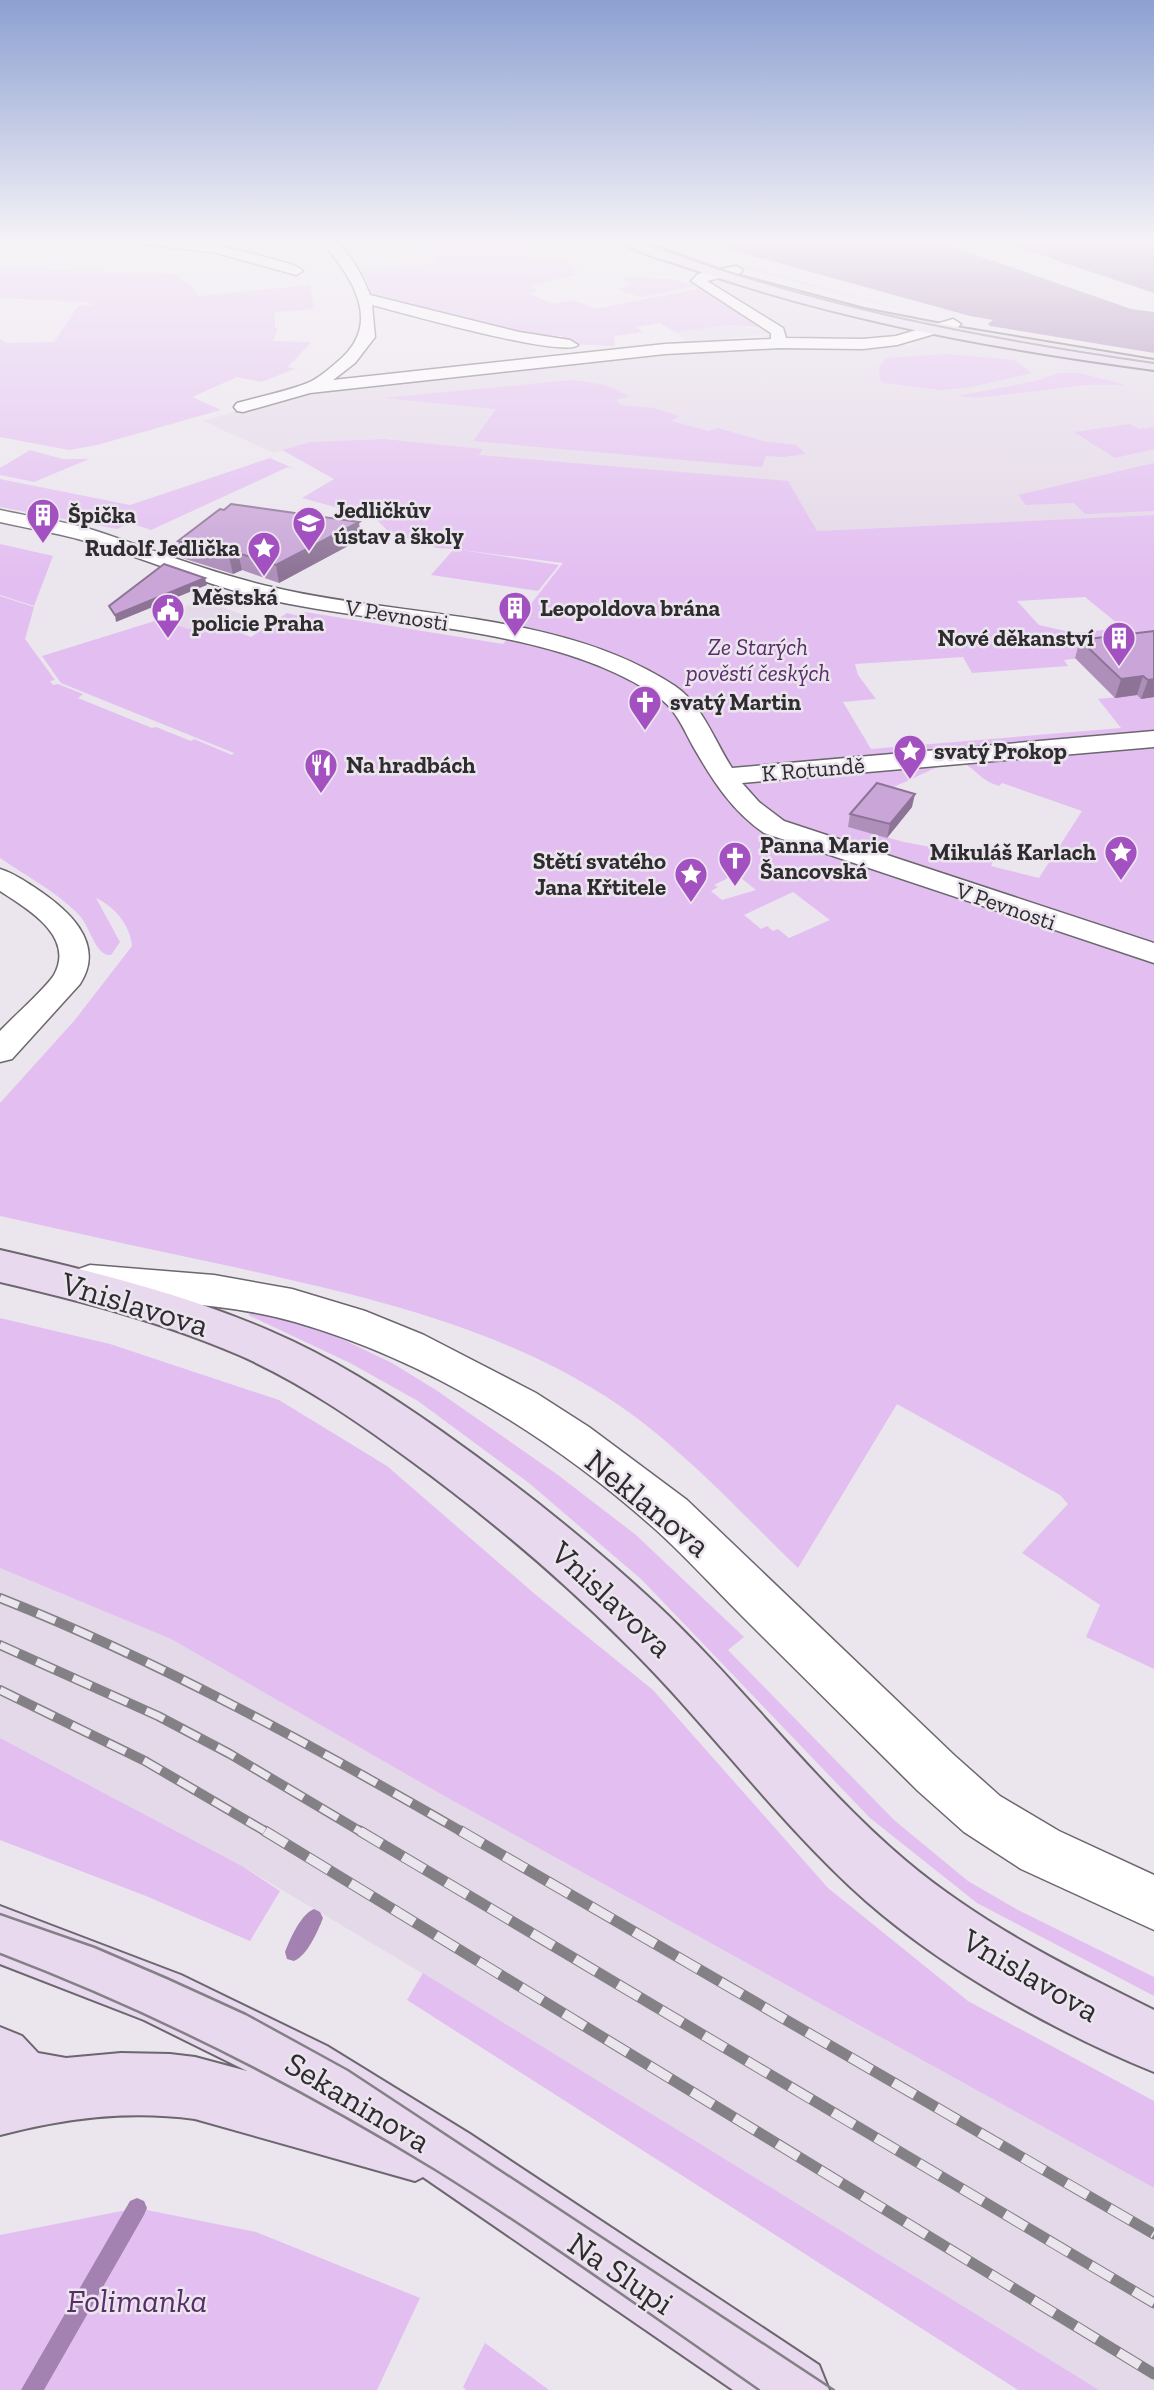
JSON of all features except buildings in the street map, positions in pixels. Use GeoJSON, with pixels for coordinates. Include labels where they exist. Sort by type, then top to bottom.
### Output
{"type":"FeatureCollection","features":[{"type":"Feature","properties":{"kind":"main road"},"geometry":{"type":"LineString","coordinates":[[1075,351],[1154,365]]}},
{"type":"Feature","properties":{"kind":"main road"},"geometry":{"type":"LineString","coordinates":[[1104,351],[1154,358]]}},
{"type":"Feature","properties":{"kind":"main road","name":"Vnislavova"},"geometry":{"type":"LineString","coordinates":[[0,1266],[54,1278],[233,1335],[295,1363],[365,1403],[477,1481],[571,1559],[669,1651],[841,1841],[919,1908],[1009,1968],[1154,2042]]}},
{"type":"Feature","properties":{"kind":"main road","name":"Sekaninova"},"geometry":{"type":"LineString","coordinates":[[0,1935],[160,1996],[252,2040],[365,2104],[448,2156]]}},
{"type":"Feature","properties":{"kind":"main road"},"geometry":{"type":"LineString","coordinates":[[0,2058],[18,2076],[39,2086],[71,2087]]}},
{"type":"Feature","properties":{"kind":"main road","name":"Sekaninova"},"geometry":{"type":"LineString","coordinates":[[0,2104],[71,2087],[161,2082],[195,2088],[391,2143],[448,2156]]}},
{"type":"Feature","properties":{"kind":"main road","name":"Na Slupi"},"geometry":{"type":"LineString","coordinates":[[448,2156],[794,2390]]}},
{"type":"Feature","properties":{"kind":"street"},"geometry":{"type":"LineString","coordinates":[[309,388],[333,374],[356,351]]}},
{"type":"Feature","properties":{"kind":"street"},"geometry":{"type":"LineString","coordinates":[[243,407],[309,388],[651,351]]}},
{"type":"Feature","properties":{"kind":"street","name":"V Pevnosti"},"geometry":{"type":"LineString","coordinates":[[0,516],[85,534],[216,579],[276,595],[517,635],[631,671],[661,686],[681,704],[724,777],[751,811],[782,830],[1154,953]]}},
{"type":"Feature","properties":{"kind":"street","name":"K Rotundě"},"geometry":{"type":"LineString","coordinates":[[724,777],[1154,739]]}},
{"type":"Feature","properties":{"kind":"street"},"geometry":{"type":"LineString","coordinates":[[0,878],[45,908],[65,927],[74,952],[69,977],[0,1051]]}},
{"type":"Feature","properties":{"kind":"street","name":"Neklanova"},"geometry":{"type":"LineString","coordinates":[[54,1278],[233,1293],[310,1310],[362,1327],[419,1351],[508,1398],[634,1484],[671,1515],[936,1773],[982,1814],[1040,1850],[1154,1903]]}},
{"type":"Feature","properties":{"kind":"shaded area"},"geometry":{"type":"Polygon","coordinates":[[[1043,351],[1154,369],[1154,515],[817,531],[478,455],[483,449],[384,439],[310,442],[274,453],[203,421],[265,403],[348,386],[665,353],[1043,351]]]}},
{"type":"Feature","properties":{"kind":"shaded area"},"geometry":{"type":"Polygon","coordinates":[[[201,599],[256,620],[240,631],[103,688],[158,620],[201,599]]]}},
{"type":"Feature","properties":{"kind":"shaded area"},"geometry":{"type":"Polygon","coordinates":[[[0,1568],[171,1639],[446,1797],[1154,2188],[1154,2390],[1099,2390],[422,1973],[242,1866],[0,1738],[0,1568]]]}},
{"type":"Feature","properties":{"kind":"green space"},"geometry":{"type":"Polygon","coordinates":[[[0,351],[303,351],[288,367],[295,369],[261,382],[237,377],[192,397],[221,410],[97,445],[69,450],[0,437],[0,351]]]}},
{"type":"Feature","properties":{"kind":"green space"},"geometry":{"type":"Polygon","coordinates":[[[948,354],[1014,360],[1032,373],[971,387],[942,390],[884,383],[880,380],[879,367],[886,358],[948,354]]]}},
{"type":"Feature","properties":{"kind":"green space"},"geometry":{"type":"Polygon","coordinates":[[[1059,373],[1080,373],[1125,385],[1086,385],[977,398],[957,396],[1036,381],[1059,373]]]}},
{"type":"Feature","properties":{"kind":"green space"},"geometry":{"type":"Polygon","coordinates":[[[572,380],[605,385],[629,396],[616,400],[621,405],[653,408],[679,416],[672,421],[708,431],[718,428],[763,441],[796,445],[806,454],[766,456],[762,467],[473,441],[496,409],[384,398],[572,380]]]}},
{"type":"Feature","properties":{"kind":"green space"},"geometry":{"type":"Polygon","coordinates":[[[1130,424],[1139,429],[1154,427],[1154,449],[1115,458],[1074,432],[1130,424]]]}},
{"type":"Feature","properties":{"kind":"green space","name":"Ze Starých pověstí českých"},"geometry":{"type":"Polygon","coordinates":[[[384,439],[483,449],[479,455],[788,481],[817,531],[1154,515],[1154,649],[1064,660],[1068,666],[972,673],[963,657],[855,664],[858,675],[876,699],[843,702],[871,749],[1121,728],[1098,699],[1137,695],[1154,697],[1154,1669],[1086,1637],[1100,1605],[1022,1553],[1068,1504],[1060,1495],[897,1404],[798,1568],[706,1477],[657,1434],[605,1396],[520,1351],[430,1317],[337,1291],[0,1216],[0,1103],[74,1021],[132,946],[128,931],[120,918],[109,906],[96,898],[120,942],[111,955],[101,951],[84,921],[72,908],[0,858],[0,596],[34,607],[25,639],[55,680],[50,681],[53,685],[58,684],[83,694],[78,698],[152,728],[156,727],[191,741],[194,739],[232,755],[234,753],[61,683],[42,656],[158,620],[189,629],[209,620],[251,637],[287,613],[299,616],[305,612],[503,644],[523,621],[530,605],[563,563],[455,549],[559,565],[538,591],[431,575],[454,549],[437,548],[389,532],[375,518],[302,498],[334,479],[282,450],[310,442],[384,439]],[[1085,597],[1017,601],[1039,625],[1074,633],[1123,628],[1085,597]],[[955,759],[874,796],[849,827],[904,842],[994,859],[991,866],[1039,878],[1082,811],[1002,783],[999,786],[955,759]],[[736,874],[714,885],[718,887],[711,891],[722,900],[756,890],[736,874]],[[793,892],[744,915],[761,929],[767,926],[773,931],[778,929],[789,938],[830,920],[793,892]]]}},
{"type":"Feature","properties":{"kind":"green space"},"geometry":{"type":"Polygon","coordinates":[[[30,450],[63,459],[89,459],[34,482],[0,475],[0,468],[30,450]]]}},
{"type":"Feature","properties":{"kind":"green space"},"geometry":{"type":"Polygon","coordinates":[[[270,458],[297,470],[288,467],[151,530],[130,523],[117,529],[0,507],[0,479],[130,505],[270,458]]]}},
{"type":"Feature","properties":{"kind":"green space"},"geometry":{"type":"Polygon","coordinates":[[[1154,463],[1154,511],[1085,514],[1074,503],[1026,505],[1018,495],[1154,463]]]}},
{"type":"Feature","properties":{"kind":"green space"},"geometry":{"type":"Polygon","coordinates":[[[0,544],[53,556],[34,606],[0,595],[0,544]]]}},
{"type":"Feature","properties":{"kind":"green space"},"geometry":{"type":"Polygon","coordinates":[[[254,1312],[319,1328],[392,1363],[436,1390],[558,1475],[636,1535],[744,1637],[728,1650],[894,1820],[968,1881],[1018,1910],[1154,1977],[1154,1996],[977,1903],[870,1818],[642,1580],[529,1483],[418,1401],[350,1363],[248,1315],[254,1312]]]}},
{"type":"Feature","properties":{"kind":"green space"},"geometry":{"type":"Polygon","coordinates":[[[0,1318],[110,1344],[279,1400],[387,1466],[536,1595],[653,1690],[828,1888],[968,2001],[1154,2101],[1154,2188],[446,1797],[171,1639],[0,1568],[0,1318]]]}},
{"type":"Feature","properties":{"kind":"green space"},"geometry":{"type":"Polygon","coordinates":[[[0,1738],[242,1866],[280,1891],[250,1941],[146,1896],[0,1840],[0,1738]]]}},
{"type":"Feature","properties":{"kind":"green space"},"geometry":{"type":"Polygon","coordinates":[[[423,1973],[1099,2390],[1018,2390],[407,2000],[423,1973]]]}},
{"type":"Feature","properties":{"kind":"green space","name":"Folimanka"},"geometry":{"type":"Polygon","coordinates":[[[137,2208],[256,2232],[420,2298],[377,2390],[0,2390],[0,2235],[137,2208]]]}},
{"type":"Feature","properties":{"kind":"green space"},"geometry":{"type":"Polygon","coordinates":[[[485,2343],[549,2390],[466,2390],[463,2387],[485,2343]]]}},
{"type":"Feature","properties":{"kind":"waterway"},"geometry":{"type":"LineString","coordinates":[[294,1952],[314,1918]]}},
{"type":"Feature","properties":{"kind":"waterway"},"geometry":{"type":"LineString","coordinates":[[32,2390],[137,2208]]}},
{"type":"Feature","properties":{"kind":"tram line"},"geometry":{"type":"LineString","coordinates":[[1075,351],[1154,363]]}},
{"type":"Feature","properties":{"kind":"tram line"},"geometry":{"type":"LineString","coordinates":[[0,1914],[95,1947],[167,1978],[246,2014],[348,2070],[834,2390]]}},
{"type":"Feature","properties":{"kind":"tram line"},"geometry":{"type":"LineString","coordinates":[[0,1954],[168,2025],[383,2139],[517,2223],[759,2390]]}},
{"type":"Feature","properties":{"kind":"railway"},"geometry":{"type":"LineString","coordinates":[[0,1598],[120,1649],[236,1707],[464,1833]]}},
{"type":"Feature","properties":{"kind":"railway"},"geometry":{"type":"LineString","coordinates":[[0,1645],[158,1716],[230,1754],[363,1833]]}},
{"type":"Feature","properties":{"kind":"railway"},"geometry":{"type":"LineString","coordinates":[[0,1690],[145,1761],[268,1833]]}},
{"type":"Feature","properties":{"kind":"railway"},"geometry":{"type":"LineString","coordinates":[[265,1831],[1154,2374]]}},
{"type":"Feature","properties":{"kind":"railway"},"geometry":{"type":"LineString","coordinates":[[360,1831],[1154,2303]]}},
{"type":"Feature","properties":{"kind":"railway"},"geometry":{"type":"LineString","coordinates":[[461,1831],[1154,2234]]}},
{"type":"Feature","properties":{"kind":"place","name":"Špička"},"geometry":{"type":"Point","coordinates":[43,545]}},
{"type":"Feature","properties":{"kind":"place","name":"Jedličkův ústav a školy"},"geometry":{"type":"Point","coordinates":[309,553]}},
{"type":"Feature","properties":{"kind":"place","name":"Rudolf Jedlička"},"geometry":{"type":"Point","coordinates":[264,578]}},
{"type":"Feature","properties":{"kind":"place","name":"Leopoldova brána"},"geometry":{"type":"Point","coordinates":[515,638]}},
{"type":"Feature","properties":{"kind":"place","name":"Městská policie Praha"},"geometry":{"type":"Point","coordinates":[168,640]}},
{"type":"Feature","properties":{"kind":"place","name":"Nové děkanství"},"geometry":{"type":"Point","coordinates":[1119,668]}},
{"type":"Feature","properties":{"kind":"place","name":"svatý Martin"},"geometry":{"type":"Point","coordinates":[645,732]}},
{"type":"Feature","properties":{"kind":"place","name":"svatý Prokop"},"geometry":{"type":"Point","coordinates":[910,781]}},
{"type":"Feature","properties":{"kind":"place","name":"Na hradbách"},"geometry":{"type":"Point","coordinates":[321,795]}},
{"type":"Feature","properties":{"kind":"place","name":"Mikuláš Karlach"},"geometry":{"type":"Point","coordinates":[1121,882]}},
{"type":"Feature","properties":{"kind":"place","name":"Panna Marie Šancovská"},"geometry":{"type":"Point","coordinates":[735,888]}},
{"type":"Feature","properties":{"kind":"place","name":"Stětí svatého Jana Křtitele"},"geometry":{"type":"Point","coordinates":[691,904]}}]}
